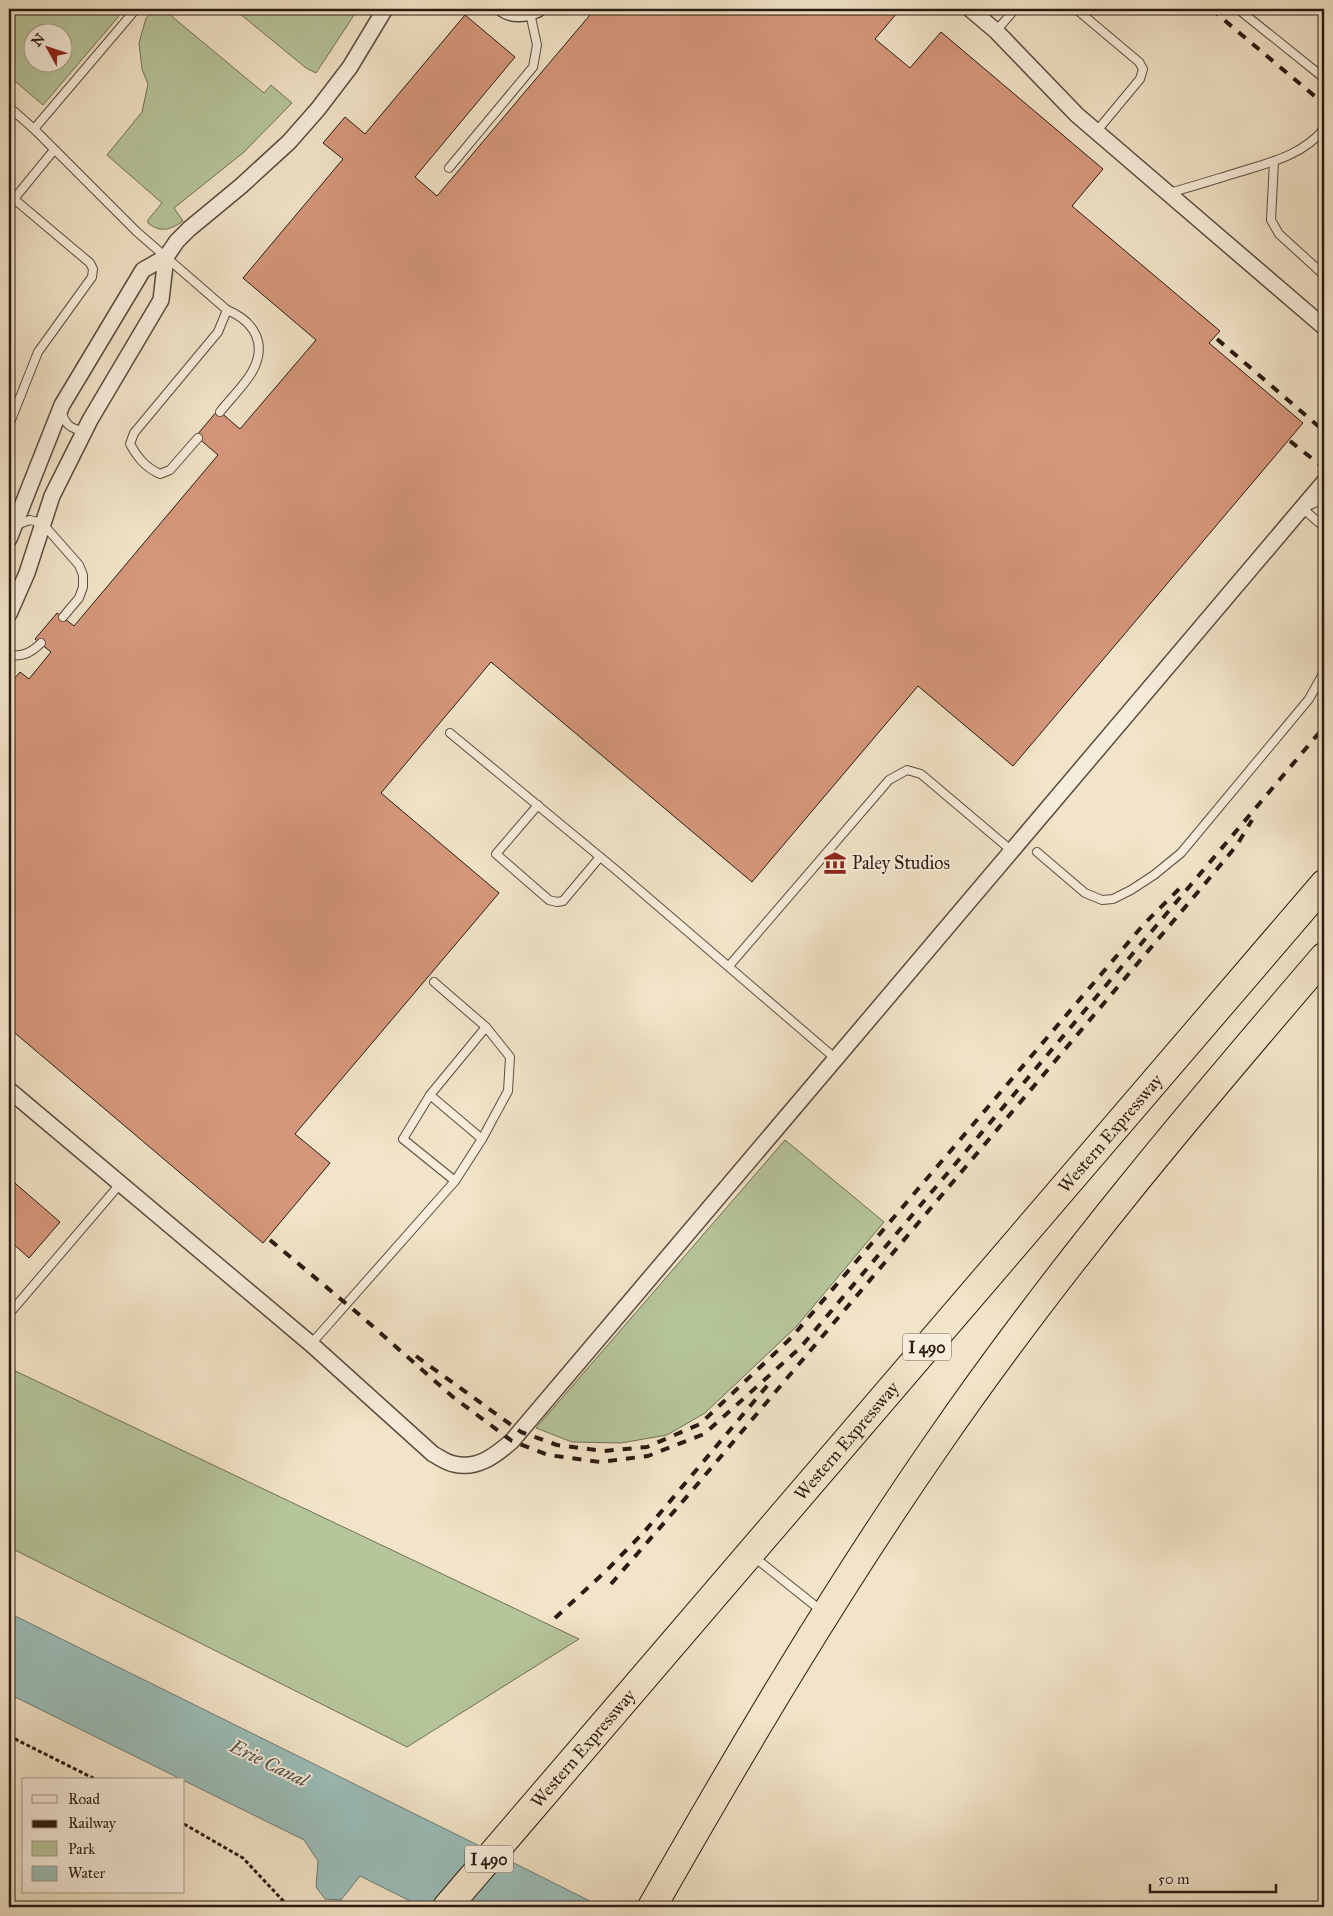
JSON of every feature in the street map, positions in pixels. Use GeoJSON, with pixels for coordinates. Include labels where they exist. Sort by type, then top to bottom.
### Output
{"type":"FeatureCollection","features":[{"type":"Feature","properties":{"kind":"highway","name":"Western Expressway"},"geometry":{"type":"LineString","coordinates":[[447,1907],[1324,884]]}},
{"type":"Feature","properties":{"kind":"highway"},"geometry":{"type":"LineString","coordinates":[[652,1907],[772,1700],[825,1614],[939,1442],[1051,1288],[1150,1161],[1324,957]]}},
{"type":"Feature","properties":{"kind":"street"},"geometry":{"type":"LineString","coordinates":[[11,532],[60,409],[143,270],[166,257],[177,241],[189,229],[241,186],[289,142],[350,68],[386,9]]}},
{"type":"Feature","properties":{"kind":"street"},"geometry":{"type":"LineString","coordinates":[[503,9],[508,12],[534,11]]}},
{"type":"Feature","properties":{"kind":"street"},"geometry":{"type":"LineString","coordinates":[[970,9],[996,31],[1077,115],[1324,327]]}},
{"type":"Feature","properties":{"kind":"street"},"geometry":{"type":"LineString","coordinates":[[9,614],[27,573],[52,496],[84,431],[161,300],[166,257]]}},
{"type":"Feature","properties":{"kind":"street"},"geometry":{"type":"LineString","coordinates":[[9,1090],[310,1344],[433,1454],[454,1464],[475,1465],[496,1454],[512,1442],[1324,482]]}},
{"type":"Feature","properties":{"kind":"lane"},"geometry":{"type":"LineString","coordinates":[[34,130],[136,9]]}},
{"type":"Feature","properties":{"kind":"lane"},"geometry":{"type":"LineString","coordinates":[[996,31],[1015,9]]}},
{"type":"Feature","properties":{"kind":"lane"},"geometry":{"type":"LineString","coordinates":[[1076,9],[1139,62],[1143,69],[1140,79],[1096,132]]}},
{"type":"Feature","properties":{"kind":"lane"},"geometry":{"type":"LineString","coordinates":[[1238,9],[1324,78]]}},
{"type":"Feature","properties":{"kind":"lane"},"geometry":{"type":"LineString","coordinates":[[449,168],[533,67],[536,45],[534,11]]}},
{"type":"Feature","properties":{"kind":"lane"},"geometry":{"type":"LineString","coordinates":[[9,107],[138,232],[227,310],[239,314],[250,323],[256,332],[259,342],[253,371],[220,412]]}},
{"type":"Feature","properties":{"kind":"lane"},"geometry":{"type":"LineString","coordinates":[[1169,194],[1274,161],[1305,147],[1324,129]]}},
{"type":"Feature","properties":{"kind":"lane"},"geometry":{"type":"LineString","coordinates":[[9,425],[38,352],[92,277],[93,269],[90,263],[11,202],[54,150]]}},
{"type":"Feature","properties":{"kind":"lane"},"geometry":{"type":"LineString","coordinates":[[1274,161],[1271,220],[1279,234],[1324,275]]}},
{"type":"Feature","properties":{"kind":"lane"},"geometry":{"type":"LineString","coordinates":[[198,438],[170,470],[160,474],[147,468],[130,444],[134,434],[218,332],[227,310]]}},
{"type":"Feature","properties":{"kind":"lane"},"geometry":{"type":"LineString","coordinates":[[60,409],[64,422],[75,430],[84,431]]}},
{"type":"Feature","properties":{"kind":"lane"},"geometry":{"type":"LineString","coordinates":[[1324,499],[1302,508],[1324,527]]}},
{"type":"Feature","properties":{"kind":"lane"},"geometry":{"type":"LineString","coordinates":[[11,532],[30,520],[42,523],[79,565],[83,575],[84,587],[79,598],[63,617]]}},
{"type":"Feature","properties":{"kind":"lane"},"geometry":{"type":"LineString","coordinates":[[9,655],[30,653],[40,643]]}},
{"type":"Feature","properties":{"kind":"lane"},"geometry":{"type":"LineString","coordinates":[[1037,852],[1085,893],[1102,900],[1113,899],[1132,890],[1181,853],[1309,699],[1324,672]]}},
{"type":"Feature","properties":{"kind":"lane"},"geometry":{"type":"LineString","coordinates":[[450,733],[600,856],[836,1059]]}},
{"type":"Feature","properties":{"kind":"lane"},"geometry":{"type":"LineString","coordinates":[[729,966],[889,780],[906,770],[921,774],[1012,851]]}},
{"type":"Feature","properties":{"kind":"lane"},"geometry":{"type":"LineString","coordinates":[[538,805],[496,854],[550,900],[563,901],[600,856]]}},
{"type":"Feature","properties":{"kind":"lane"},"geometry":{"type":"LineString","coordinates":[[310,1344],[454,1182],[482,1139],[508,1091],[510,1057],[486,1027],[434,982]]}},
{"type":"Feature","properties":{"kind":"lane"},"geometry":{"type":"LineString","coordinates":[[454,1182],[403,1139],[430,1095],[486,1027]]}},
{"type":"Feature","properties":{"kind":"lane"},"geometry":{"type":"LineString","coordinates":[[430,1095],[482,1139]]}},
{"type":"Feature","properties":{"kind":"lane"},"geometry":{"type":"LineString","coordinates":[[9,1314],[120,1184]]}},
{"type":"Feature","properties":{"kind":"lane"},"geometry":{"type":"LineString","coordinates":[[750,1554],[825,1614]]}},
{"type":"Feature","properties":{"kind":"path"},"geometry":{"type":"LineString","coordinates":[[9,1736],[92,1778]]}},
{"type":"Feature","properties":{"kind":"path"},"geometry":{"type":"LineString","coordinates":[[185,1825],[243,1858],[289,1907]]}},
{"type":"Feature","properties":{"kind":"green space"},"geometry":{"type":"Polygon","coordinates":[[[9,9],[125,9],[72,71],[72,22],[22,22],[22,72],[71,72],[43,105],[9,76],[9,9]]]}},
{"type":"Feature","properties":{"kind":"green space"},"geometry":{"type":"Polygon","coordinates":[[[155,9],[163,9],[264,93],[271,85],[292,103],[244,152],[174,208],[183,221],[174,227],[166,229],[157,228],[148,223],[148,220],[162,203],[107,155],[142,112],[148,84],[142,69],[139,43],[146,18],[155,9]]]}},
{"type":"Feature","properties":{"kind":"green space"},"geometry":{"type":"Polygon","coordinates":[[[234,9],[358,9],[316,73],[306,68],[234,9]]]}},
{"type":"Feature","properties":{"kind":"green space"},"geometry":{"type":"Polygon","coordinates":[[[785,1140],[884,1222],[796,1327],[705,1413],[667,1435],[621,1443],[572,1442],[536,1428],[785,1140]]]}},
{"type":"Feature","properties":{"kind":"green space"},"geometry":{"type":"Polygon","coordinates":[[[9,1368],[579,1639],[407,1747],[9,1547],[9,1368]]]}},
{"type":"Feature","properties":{"kind":"water","name":"Erie Canal"},"geometry":{"type":"Polygon","coordinates":[[[9,1613],[602,1907],[422,1907],[360,1876],[341,1900],[325,1899],[316,1887],[318,1861],[304,1840],[185,1781],[185,1778],[179,1778],[9,1694],[9,1613]]]}},
{"type":"Feature","properties":{"kind":"building"},"geometry":{"type":"Polygon","coordinates":[[[595,9],[892,9],[897,13],[875,39],[910,68],[941,32],[1103,169],[1072,206],[1220,331],[1209,343],[1303,423],[1013,766],[918,686],[752,882],[491,662],[381,793],[499,893],[295,1134],[330,1163],[263,1243],[9,1028],[9,685],[20,672],[29,679],[51,652],[35,639],[57,613],[74,626],[218,455],[196,436],[218,410],[240,429],[316,340],[243,278],[343,159],[323,143],[345,117],[365,134],[465,15],[515,57],[415,177],[437,196],[595,9]]]}},
{"type":"Feature","properties":{"kind":"building"},"geometry":{"type":"Polygon","coordinates":[[[9,1178],[60,1222],[29,1258],[9,1240],[9,1178]]]}},
{"type":"Feature","properties":{"kind":"railway"},"geometry":{"type":"LineString","coordinates":[[1211,9],[1324,104]]}},
{"type":"Feature","properties":{"kind":"railway"},"geometry":{"type":"LineString","coordinates":[[1217,339],[1324,431]]}},
{"type":"Feature","properties":{"kind":"railway"},"geometry":{"type":"LineString","coordinates":[[1290,441],[1324,468]]}},
{"type":"Feature","properties":{"kind":"railway"},"geometry":{"type":"LineString","coordinates":[[270,1240],[361,1316],[453,1397],[512,1441],[548,1455],[600,1462],[648,1456],[704,1434],[800,1348],[1324,727]]}},
{"type":"Feature","properties":{"kind":"railway"},"geometry":{"type":"LineString","coordinates":[[611,1584],[1203,886],[1237,845],[1252,820]]}},
{"type":"Feature","properties":{"kind":"railway"},"geometry":{"type":"LineString","coordinates":[[416,1356],[521,1432],[557,1445],[604,1451],[647,1447],[700,1424],[791,1338],[1144,924],[1179,889]]}},
{"type":"Feature","properties":{"kind":"railway"},"geometry":{"type":"LineString","coordinates":[[555,1618],[605,1572],[645,1531],[772,1380]]}},
{"type":"Feature","properties":{"kind":"place","name":"Paley Studios"},"geometry":{"type":"Point","coordinates":[835,863]}}]}
